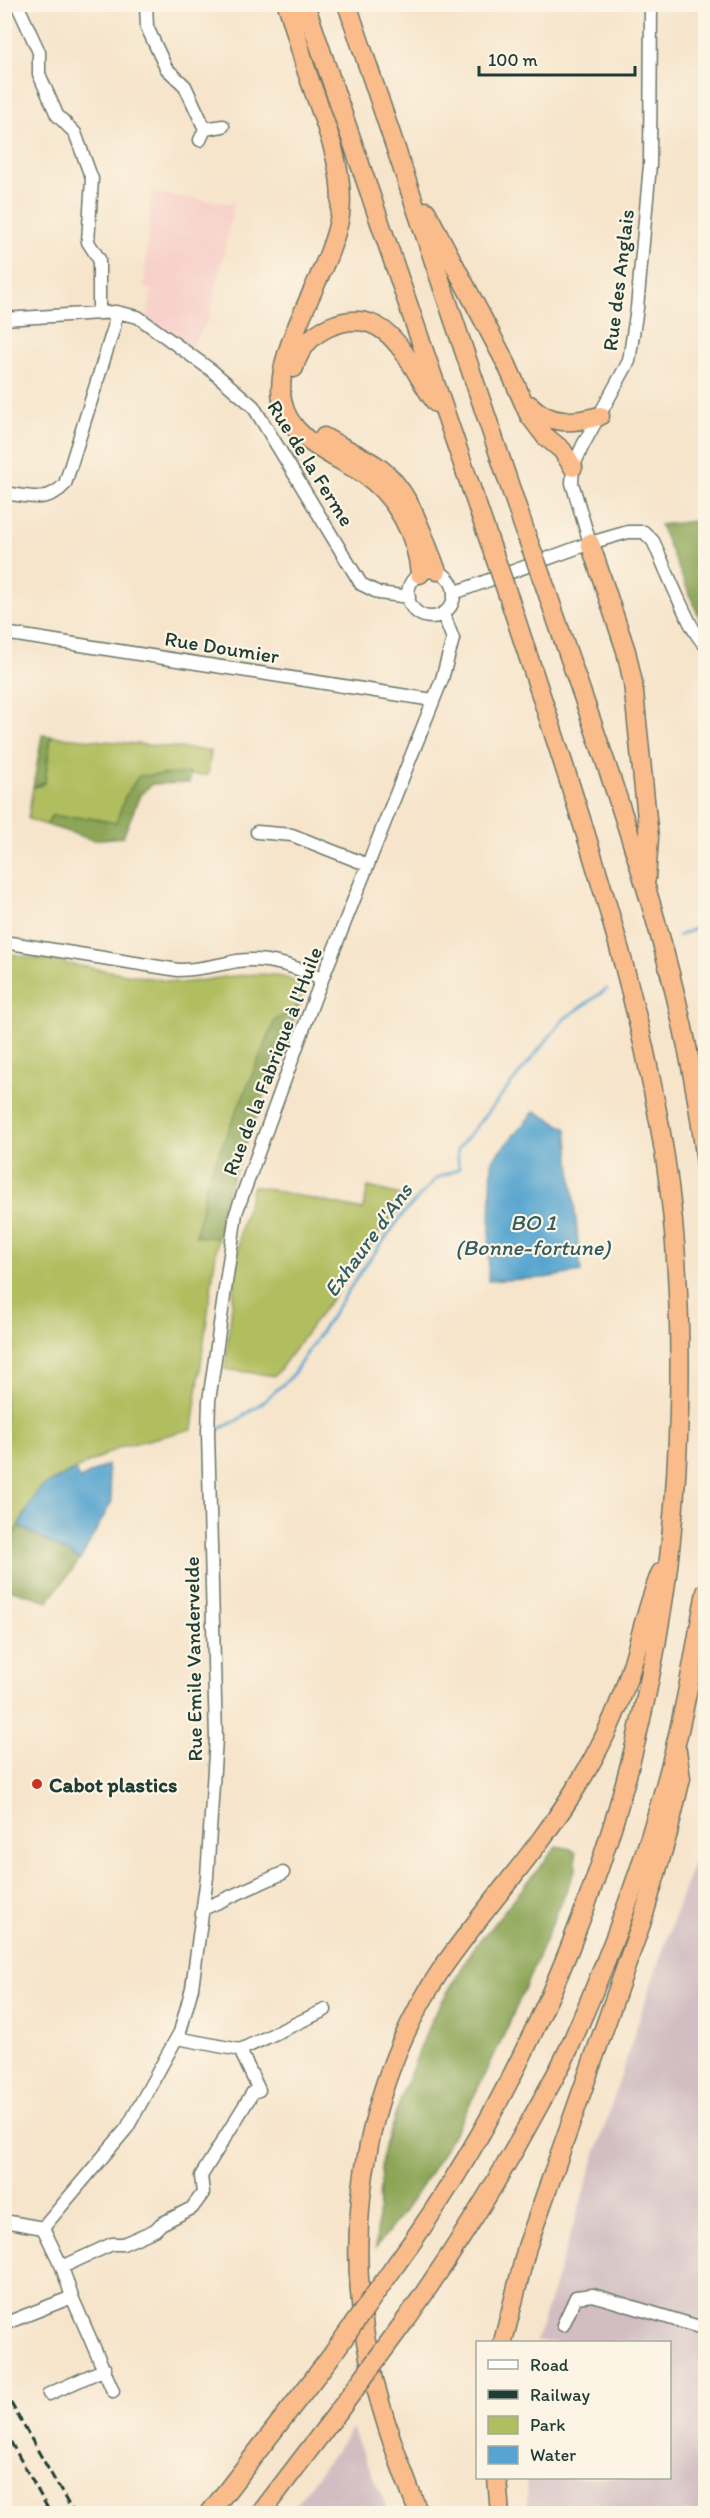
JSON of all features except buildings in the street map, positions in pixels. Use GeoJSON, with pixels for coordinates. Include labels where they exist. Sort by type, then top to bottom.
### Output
{"type":"FeatureCollection","features":[{"type":"Feature","properties":{"kind":"highway"},"geometry":{"type":"LineString","coordinates":[[209,2514],[329,2359],[422,2229],[520,2059],[558,1974],[592,1889],[620,1800],[642,1715],[663,1603],[677,1457],[680,1351],[676,1247],[666,1160],[635,1002],[611,911],[510,602],[305,4]]}},
{"type":"Feature","properties":{"kind":"highway"},"geometry":{"type":"LineString","coordinates":[[347,4],[546,589],[645,891],[686,1045],[705,1164]]}},
{"type":"Feature","properties":{"kind":"highway"},"geometry":{"type":"LineString","coordinates":[[290,12],[339,104]]}},
{"type":"Feature","properties":{"kind":"highway"},"geometry":{"type":"LineString","coordinates":[[290,12],[332,147],[341,191],[340,216],[334,239],[292,341],[281,386],[282,402],[296,430],[366,476],[395,506],[413,542],[419,561],[428,573]]}},
{"type":"Feature","properties":{"kind":"highway"},"geometry":{"type":"LineString","coordinates":[[406,179],[433,223],[529,416],[545,436],[562,450],[573,467]]}},
{"type":"Feature","properties":{"kind":"highway"},"geometry":{"type":"LineString","coordinates":[[428,573],[409,503],[392,479],[378,467],[315,432],[298,413],[292,394],[292,374],[297,358],[310,339],[329,327],[342,323],[360,322],[376,327],[395,339],[406,353],[421,383],[446,415]]}},
{"type":"Feature","properties":{"kind":"highway"},"geometry":{"type":"LineString","coordinates":[[522,398],[537,413],[550,420],[574,423],[600,416]]}},
{"type":"Feature","properties":{"kind":"highway"},"geometry":{"type":"LineString","coordinates":[[590,543],[626,651],[633,683],[649,838],[645,891]]}},
{"type":"Feature","properties":{"kind":"highway"},"geometry":{"type":"LineString","coordinates":[[419,2514],[389,2432],[365,2336],[358,2268],[360,2206],[374,2122],[386,2082],[417,2009],[468,1932],[556,1818],[602,1743],[622,1693],[650,1596],[669,1551]]}},
{"type":"Feature","properties":{"kind":"highway"},"geometry":{"type":"LineString","coordinates":[[260,2514],[407,2318],[476,2215],[523,2135],[569,2048],[635,1883],[675,1743],[705,1592]]}},
{"type":"Feature","properties":{"kind":"highway"},"geometry":{"type":"LineString","coordinates":[[504,2341],[527,2247],[642,1921],[668,1833],[681,1778],[675,1743]]}},
{"type":"Feature","properties":{"kind":"highway"},"geometry":{"type":"LineString","coordinates":[[497,2479],[500,2514]]}},
{"type":"Feature","properties":{"kind":"street"},"geometry":{"type":"LineString","coordinates":[[17,4],[39,52],[39,74],[57,115],[75,133],[92,179],[88,242],[99,260],[99,313]]}},
{"type":"Feature","properties":{"kind":"street"},"geometry":{"type":"LineString","coordinates":[[146,4],[147,27],[166,68],[185,86],[202,134],[223,126]]}},
{"type":"Feature","properties":{"kind":"street","name":"Rue des Anglais"},"geometry":{"type":"LineString","coordinates":[[573,467],[629,361],[637,308],[650,165],[651,4]]}},
{"type":"Feature","properties":{"kind":"street"},"geometry":{"type":"LineString","coordinates":[[4,493],[44,498],[56,494],[65,484],[114,327],[116,312]]}},
{"type":"Feature","properties":{"kind":"street","name":"Rue de la Ferme"},"geometry":{"type":"LineString","coordinates":[[4,319],[116,312],[138,317],[211,370],[253,406],[361,584],[380,593],[409,597]]}},
{"type":"Feature","properties":{"kind":"street"},"geometry":{"type":"LineString","coordinates":[[573,467],[572,483],[590,543]]}},
{"type":"Feature","properties":{"kind":"street"},"geometry":{"type":"LineString","coordinates":[[454,593],[590,543],[628,532],[644,532],[653,541],[689,622],[700,643],[705,645]]}},
{"type":"Feature","properties":{"kind":"street"},"geometry":{"type":"LineString","coordinates":[[428,573],[448,579],[454,593],[453,601],[443,613],[430,617],[416,611],[409,597],[410,586],[428,573]]}},
{"type":"Feature","properties":{"kind":"street","name":"Rue de la Fabrique à l'Huile"},"geometry":{"type":"LineString","coordinates":[[211,1543],[207,1432],[209,1401],[236,1213],[322,980],[433,700],[453,639],[443,613]]}},
{"type":"Feature","properties":{"kind":"street","name":"Rue Doumier"},"geometry":{"type":"LineString","coordinates":[[4,633],[433,700]]}},
{"type":"Feature","properties":{"kind":"street"},"geometry":{"type":"LineString","coordinates":[[257,832],[284,833],[298,837],[368,864]]}},
{"type":"Feature","properties":{"kind":"street"},"geometry":{"type":"LineString","coordinates":[[4,942],[178,970],[202,969],[249,960],[274,962],[292,966],[322,980]]}},
{"type":"Feature","properties":{"kind":"street","name":"Rue Emile Vandervelde"},"geometry":{"type":"LineString","coordinates":[[43,2228],[127,2128],[177,2038],[192,1988],[207,1877],[216,1738],[211,1543]]}},
{"type":"Feature","properties":{"kind":"street"},"geometry":{"type":"LineString","coordinates":[[203,1909],[282,1873]]}},
{"type":"Feature","properties":{"kind":"street"},"geometry":{"type":"LineString","coordinates":[[177,2038],[240,2050],[325,2010]]}},
{"type":"Feature","properties":{"kind":"street"},"geometry":{"type":"LineString","coordinates":[[62,2266],[112,2244],[123,2244],[155,2230],[160,2224],[192,2208],[203,2193],[201,2176],[253,2092],[259,2090],[240,2050]]}},
{"type":"Feature","properties":{"kind":"street"},"geometry":{"type":"LineString","coordinates":[[4,2221],[43,2228],[62,2266],[72,2297],[105,2368],[113,2391]]}},
{"type":"Feature","properties":{"kind":"street"},"geometry":{"type":"LineString","coordinates":[[563,2325],[576,2297],[593,2295],[705,2329]]}},
{"type":"Feature","properties":{"kind":"street"},"geometry":{"type":"LineString","coordinates":[[9,2322],[72,2297]]}},
{"type":"Feature","properties":{"kind":"street"},"geometry":{"type":"LineString","coordinates":[[49,2394],[105,2368]]}},
{"type":"Feature","properties":{"kind":"shaded area"},"geometry":{"type":"Polygon","coordinates":[[[151,193],[234,204],[210,317],[190,349],[146,319],[152,290],[144,288],[151,193]]]}},
{"type":"Feature","properties":{"kind":"shaded area"},"geometry":{"type":"Polygon","coordinates":[[[705,1818],[705,2513],[528,2513],[526,2479],[671,2479],[671,2341],[536,2341],[639,2019],[697,1851],[705,1818]]]}},
{"type":"Feature","properties":{"kind":"shaded area"},"geometry":{"type":"Polygon","coordinates":[[[352,2429],[389,2513],[289,2513],[352,2429]]]}},
{"type":"Feature","properties":{"kind":"green space"},"geometry":{"type":"Polygon","coordinates":[[[706,520],[705,631],[660,525],[706,520]]]}},
{"type":"Feature","properties":{"kind":"green space"},"geometry":{"type":"Polygon","coordinates":[[[42,735],[51,736],[45,782],[33,787],[42,735]]]}},
{"type":"Feature","properties":{"kind":"green space"},"geometry":{"type":"Polygon","coordinates":[[[51,736],[211,751],[208,775],[139,776],[125,797],[116,824],[88,818],[51,816],[47,825],[28,819],[33,787],[45,782],[51,736]]]}},
{"type":"Feature","properties":{"kind":"green space"},"geometry":{"type":"Polygon","coordinates":[[[190,773],[189,783],[152,784],[140,795],[123,837],[93,840],[47,825],[51,816],[90,818],[116,823],[125,797],[139,776],[190,773]]]}},
{"type":"Feature","properties":{"kind":"green space"},"geometry":{"type":"Polygon","coordinates":[[[5,953],[179,983],[263,974],[293,981],[304,990],[300,1004],[275,1021],[196,1236],[218,1238],[192,1429],[120,1447],[39,1488],[5,1549],[5,953]]]}},
{"type":"Feature","properties":{"kind":"green space"},"geometry":{"type":"Polygon","coordinates":[[[300,1004],[223,1203],[218,1238],[196,1236],[207,1181],[275,1021],[300,1004]]]}},
{"type":"Feature","properties":{"kind":"green space"},"geometry":{"type":"Polygon","coordinates":[[[253,1186],[363,1210],[368,1187],[409,1197],[381,1231],[275,1376],[225,1369],[240,1231],[253,1186]]]}},
{"type":"Feature","properties":{"kind":"green space"},"geometry":{"type":"Polygon","coordinates":[[[19,1526],[80,1560],[48,1601],[5,1588],[5,1549],[19,1526]]]}},
{"type":"Feature","properties":{"kind":"green space"},"geometry":{"type":"Polygon","coordinates":[[[557,1846],[571,1849],[576,1853],[576,1868],[490,2065],[438,2160],[409,2204],[376,2247],[382,2155],[404,2089],[432,2018],[474,1948],[557,1846]]]}},
{"type":"Feature","properties":{"kind":"water","name":"BO 1 (Bonne-fortune)"},"geometry":{"type":"Polygon","coordinates":[[[535,1111],[567,1129],[581,1272],[544,1278],[488,1281],[492,1160],[535,1111]]]}},
{"type":"Feature","properties":{"kind":"water"},"geometry":{"type":"Polygon","coordinates":[[[107,1465],[112,1501],[80,1560],[19,1526],[39,1488],[75,1470],[80,1479],[107,1465]]]}},
{"type":"Feature","properties":{"kind":"waterway","name":"Exhaure d'Ans"},"geometry":{"type":"LineString","coordinates":[[678,936],[706,923]]}},
{"type":"Feature","properties":{"kind":"waterway","name":"Exhaure d'Ans"},"geometry":{"type":"LineString","coordinates":[[217,1430],[236,1421],[262,1403],[291,1377],[362,1270],[403,1214],[437,1178],[459,1169],[457,1150],[564,1019],[607,989]]}},
{"type":"Feature","properties":{"kind":"railway"},"geometry":{"type":"LineString","coordinates":[[4,2391],[74,2514]]}},
{"type":"Feature","properties":{"kind":"railway"},"geometry":{"type":"LineString","coordinates":[[4,2430],[51,2514]]}},
{"type":"Feature","properties":{"kind":"place","name":"Cabot plastics"},"geometry":{"type":"Point","coordinates":[37,1784]}}]}
